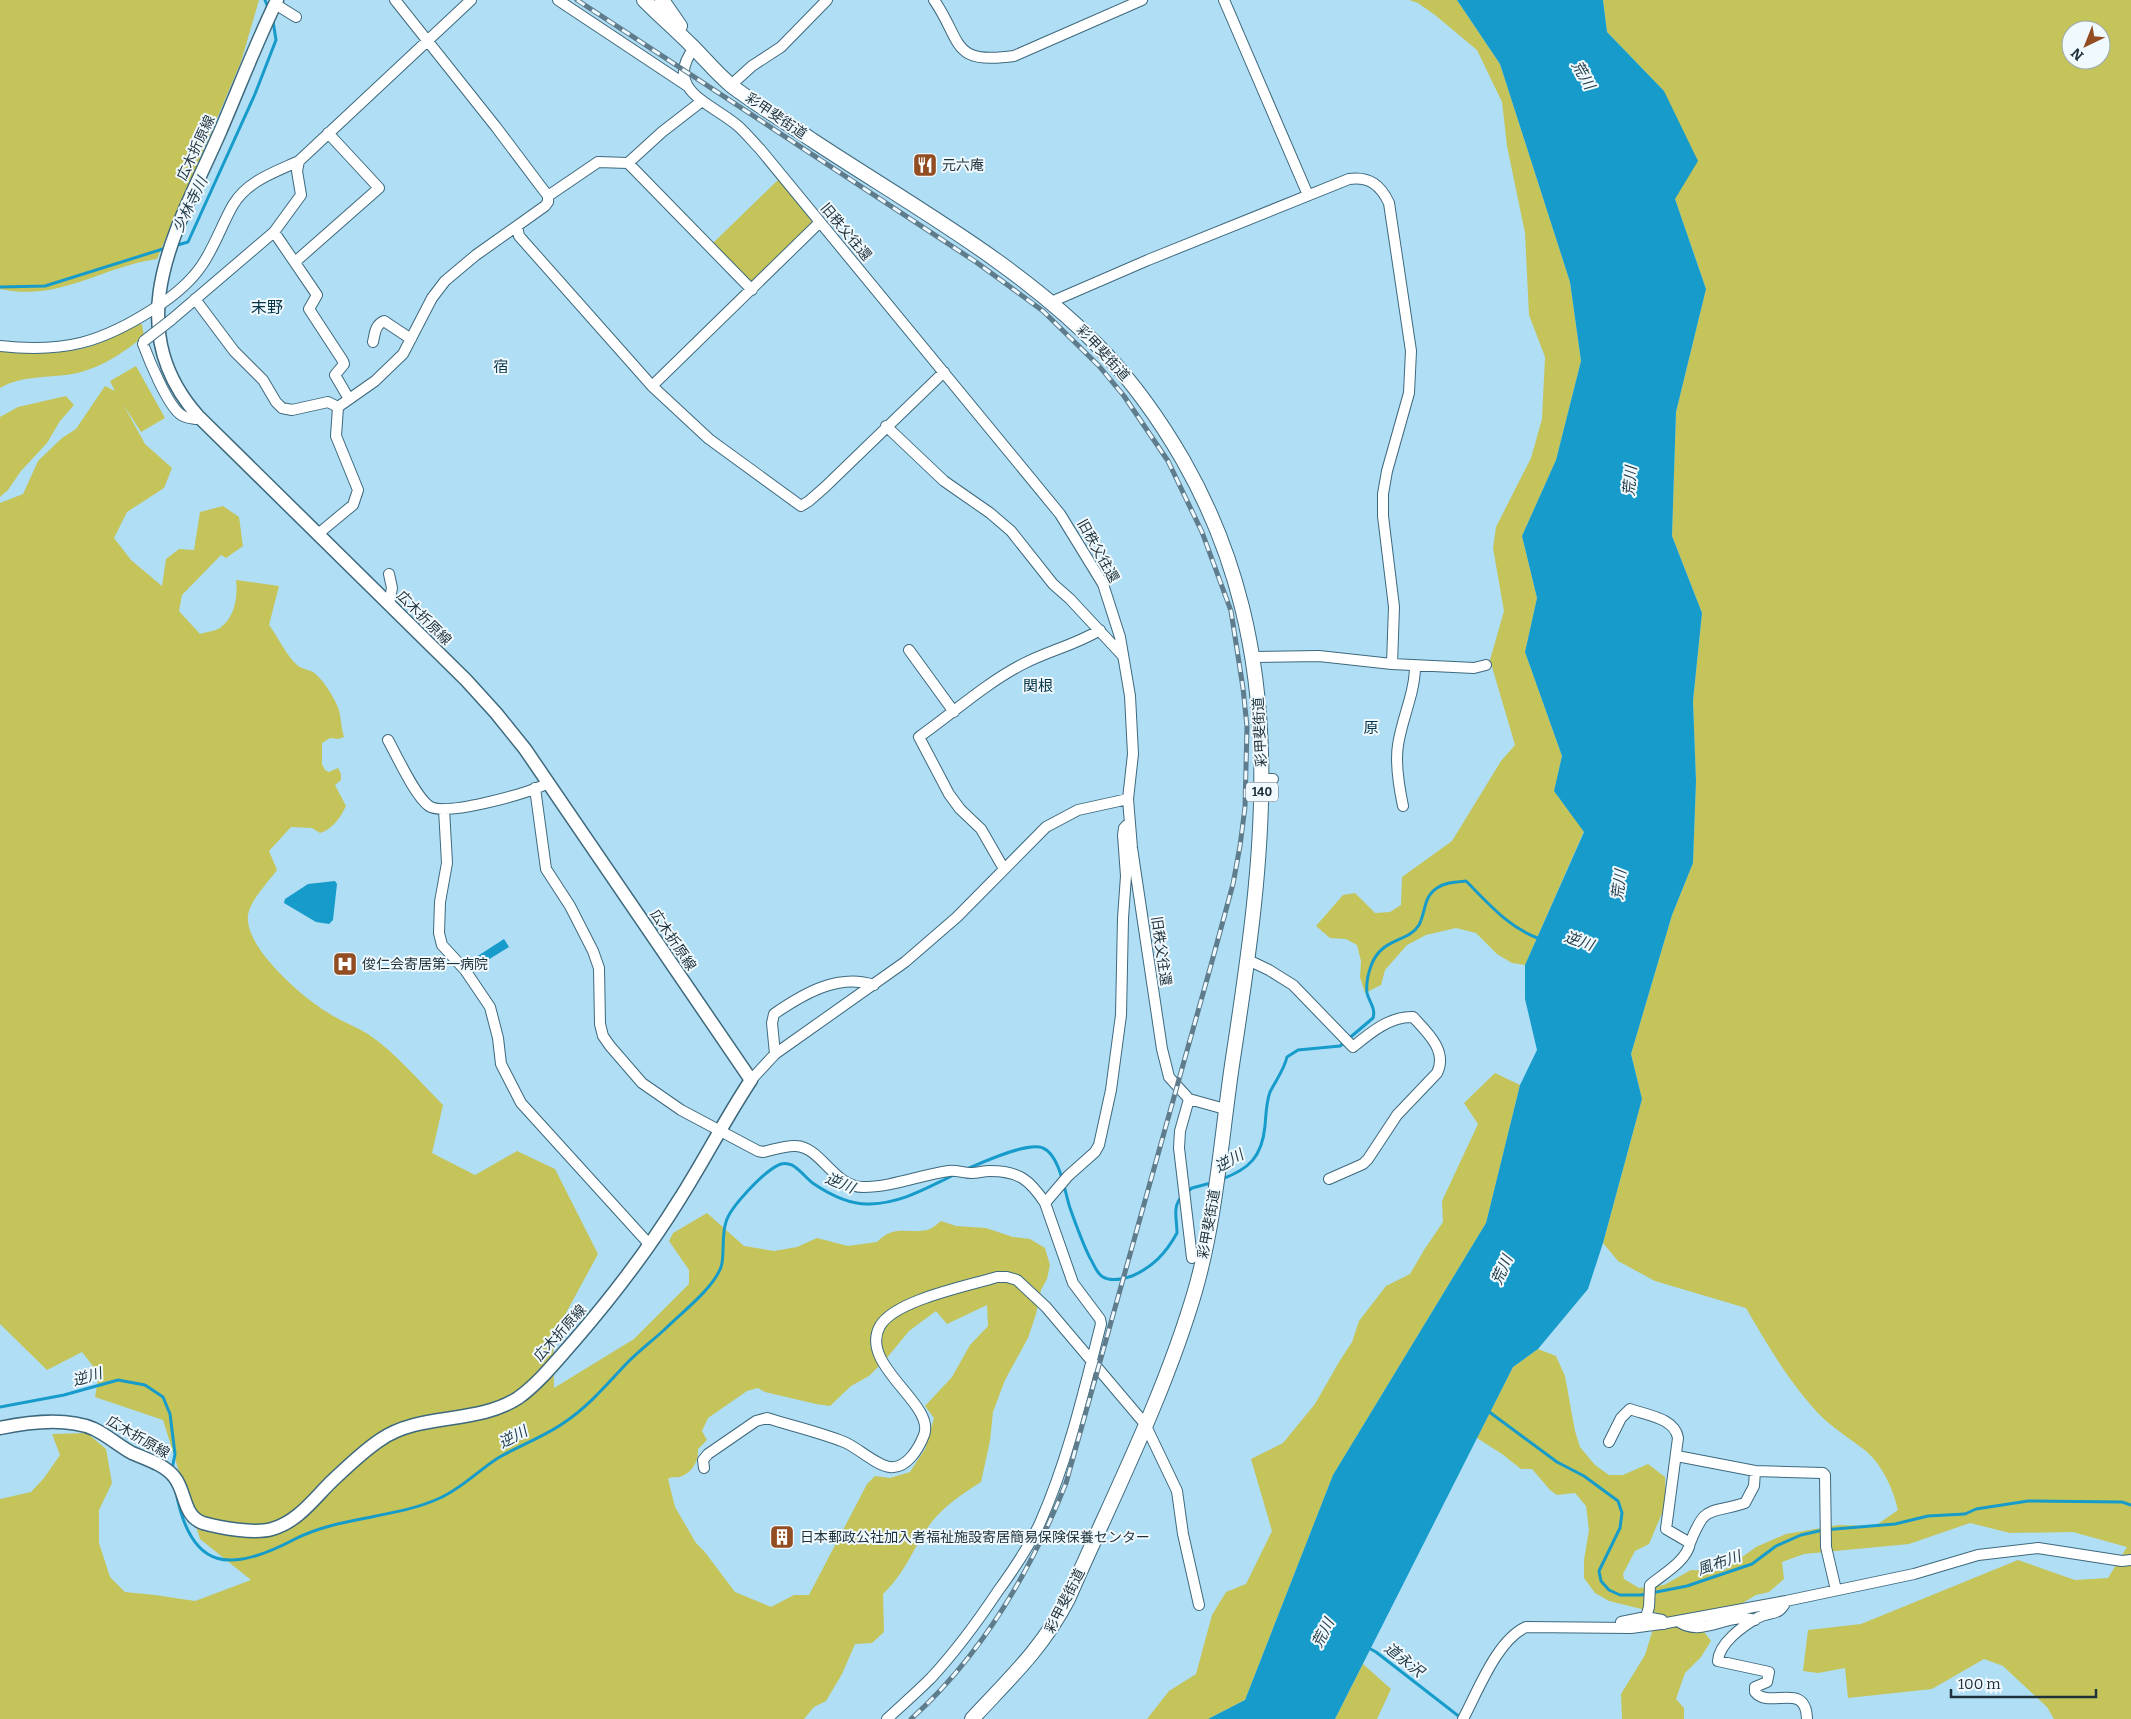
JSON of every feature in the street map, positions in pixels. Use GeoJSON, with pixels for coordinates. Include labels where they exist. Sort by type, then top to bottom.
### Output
{"type":"FeatureCollection","features":[{"type":"Feature","properties":{"kind":"highway","name":"彩甲斐街道"},"geometry":{"type":"LineString","coordinates":[[644,0],[731,85],[1034,287],[1102,350],[1129,381],[1163,426],[1202,494],[1229,561],[1244,611],[1268,779],[1248,960],[1209,1233],[1196,1289],[1173,1359],[1057,1620],[1036,1651],[977,1717]]}},
{"type":"Feature","properties":{"kind":"highway","name":"彩甲斐街道"},"geometry":{"type":"LineString","coordinates":[[662,0],[694,48]]}},
{"type":"Feature","properties":{"kind":"main road","name":"広木折原線"},"geometry":{"type":"LineString","coordinates":[[0,1428],[30,1422],[82,1425],[96,1430],[174,1476],[180,1485],[187,1508],[194,1519],[204,1523],[254,1531],[271,1530],[296,1517],[339,1475],[380,1440],[389,1435],[413,1425],[479,1413],[517,1398],[532,1386],[599,1312],[649,1244],[679,1201],[720,1130],[752,1080],[525,749],[490,706],[198,416],[181,393],[167,363],[159,336],[157,307],[162,273],[172,242],[192,193],[276,2]]}},
{"type":"Feature","properties":{"kind":"street"},"geometry":{"type":"LineString","coordinates":[[338,407],[375,381],[403,354],[438,288],[476,255],[548,202],[548,196],[489,118],[395,0]]}},
{"type":"Feature","properties":{"kind":"street"},"geometry":{"type":"LineString","coordinates":[[0,346],[42,349],[98,339],[133,322],[173,297],[202,267],[233,204],[244,191],[265,176],[299,161],[471,0]]}},
{"type":"Feature","properties":{"kind":"street","name":"旧秩父往還"},"geometry":{"type":"LineString","coordinates":[[558,0],[686,85],[702,101],[738,126],[760,149],[944,372],[1060,514],[1078,540],[1106,592],[1124,657],[1132,726],[1132,764],[1128,799],[1130,822],[1162,1049],[1169,1077],[1189,1100]]}},
{"type":"Feature","properties":{"kind":"street"},"geometry":{"type":"LineString","coordinates":[[731,85],[752,66],[781,47],[827,0]]}},
{"type":"Feature","properties":{"kind":"street"},"geometry":{"type":"LineString","coordinates":[[934,0],[957,43],[968,53],[979,58],[992,59],[1014,56],[1142,0]]}},
{"type":"Feature","properties":{"kind":"street"},"geometry":{"type":"LineString","coordinates":[[1224,0],[1308,195]]}},
{"type":"Feature","properties":{"kind":"street"},"geometry":{"type":"LineString","coordinates":[[276,2],[296,17]]}},
{"type":"Feature","properties":{"kind":"street"},"geometry":{"type":"LineString","coordinates":[[686,85],[685,62],[694,48]]}},
{"type":"Feature","properties":{"kind":"street"},"geometry":{"type":"LineString","coordinates":[[628,163],[662,132],[702,101]]}},
{"type":"Feature","properties":{"kind":"street"},"geometry":{"type":"LineString","coordinates":[[295,262],[379,188],[328,134]]}},
{"type":"Feature","properties":{"kind":"street"},"geometry":{"type":"LineString","coordinates":[[198,416],[196,419],[188,418],[180,414],[175,408],[157,377],[143,344],[144,341],[274,232],[301,195],[297,171],[299,161]]}},
{"type":"Feature","properties":{"kind":"street"},"geometry":{"type":"LineString","coordinates":[[548,196],[598,162],[622,161],[628,163],[752,290]]}},
{"type":"Feature","properties":{"kind":"street"},"geometry":{"type":"LineString","coordinates":[[1051,302],[1308,195],[1356,178],[1371,181],[1379,186],[1389,203],[1411,351],[1409,393],[1387,471],[1383,494],[1383,516],[1394,607],[1392,664]]}},
{"type":"Feature","properties":{"kind":"street"},"geometry":{"type":"LineString","coordinates":[[652,386],[820,222]]}},
{"type":"Feature","properties":{"kind":"street"},"geometry":{"type":"LineString","coordinates":[[517,226],[519,236],[652,386],[709,439],[801,506],[825,487],[944,372]]}},
{"type":"Feature","properties":{"kind":"street"},"geometry":{"type":"LineString","coordinates":[[274,232],[317,295],[309,309],[343,361],[344,364],[335,375],[350,399]]}},
{"type":"Feature","properties":{"kind":"street"},"geometry":{"type":"LineString","coordinates":[[195,299],[234,351],[263,380],[276,402],[282,408],[292,410],[328,402],[338,407]]}},
{"type":"Feature","properties":{"kind":"street"},"geometry":{"type":"LineString","coordinates":[[373,342],[375,330],[379,323],[384,321],[411,339]]}},
{"type":"Feature","properties":{"kind":"street"},"geometry":{"type":"LineString","coordinates":[[318,534],[352,505],[358,490],[336,436],[338,407]]}},
{"type":"Feature","properties":{"kind":"street"},"geometry":{"type":"LineString","coordinates":[[886,426],[944,480],[990,513],[1011,531],[1053,584],[1100,630],[1124,657]]}},
{"type":"Feature","properties":{"kind":"street"},"geometry":{"type":"LineString","coordinates":[[389,574],[392,588],[389,604]]}},
{"type":"Feature","properties":{"kind":"street"},"geometry":{"type":"LineString","coordinates":[[1004,870],[980,829],[960,808],[950,794],[919,737],[1023,664],[1083,640],[1100,630]]}},
{"type":"Feature","properties":{"kind":"street"},"geometry":{"type":"LineString","coordinates":[[909,650],[954,712]]}},
{"type":"Feature","properties":{"kind":"street"},"geometry":{"type":"LineString","coordinates":[[1252,657],[1319,656],[1415,666],[1474,668],[1486,665]]}},
{"type":"Feature","properties":{"kind":"street"},"geometry":{"type":"LineString","coordinates":[[1403,806],[1396,757],[1413,685],[1415,666]]}},
{"type":"Feature","properties":{"kind":"street"},"geometry":{"type":"LineString","coordinates":[[388,740],[422,798],[431,807],[444,809],[477,804],[548,783]]}},
{"type":"Feature","properties":{"kind":"street"},"geometry":{"type":"LineString","coordinates":[[535,788],[546,869],[570,906],[599,968],[600,1024],[603,1036],[642,1083],[681,1110],[763,1152],[797,1146],[803,1148],[818,1158],[839,1178],[852,1185],[862,1187],[951,1170],[971,1173],[988,1171],[1009,1172],[1025,1179],[1045,1203],[1073,1284],[1100,1319],[1101,1324],[1063,1462],[1045,1511],[1028,1545],[987,1607],[952,1653],[930,1678],[887,1719]]}},
{"type":"Feature","properties":{"kind":"street"},"geometry":{"type":"LineString","coordinates":[[752,1080],[775,1054],[905,962],[957,917],[1034,837],[1059,819],[1078,810],[1128,799]]}},
{"type":"Feature","properties":{"kind":"street"},"geometry":{"type":"LineString","coordinates":[[444,809],[447,863],[440,902],[439,933],[442,945],[465,970],[490,1007],[498,1038],[501,1064],[521,1103],[649,1244]]}},
{"type":"Feature","properties":{"kind":"street"},"geometry":{"type":"LineString","coordinates":[[1045,1203],[1068,1176],[1099,1145],[1111,1090],[1120,1015],[1126,876],[1123,835],[1124,828],[1130,822]]}},
{"type":"Feature","properties":{"kind":"street"},"geometry":{"type":"LineString","coordinates":[[1248,960],[1293,985],[1354,1047],[1379,1027],[1407,1016],[1413,1017],[1428,1033],[1442,1057],[1441,1065],[1437,1072],[1397,1115],[1368,1159],[1363,1164],[1329,1178]]}},
{"type":"Feature","properties":{"kind":"street"},"geometry":{"type":"LineString","coordinates":[[775,1054],[772,1023],[774,1014],[801,995],[826,986],[865,982],[874,985]]}},
{"type":"Feature","properties":{"kind":"street"},"geometry":{"type":"LineString","coordinates":[[1192,1258],[1179,1148],[1180,1131],[1189,1100],[1226,1109]]}},
{"type":"Feature","properties":{"kind":"street"},"geometry":{"type":"LineString","coordinates":[[704,1468],[703,1460],[708,1454],[756,1421],[767,1418],[842,1441],[890,1467],[900,1466],[910,1458],[920,1445],[926,1430],[923,1417],[877,1351],[876,1337],[880,1326],[886,1317],[908,1304],[997,1277],[1007,1277],[1017,1280],[1046,1307],[1145,1424],[1177,1491],[1182,1534],[1199,1605]]}},
{"type":"Feature","properties":{"kind":"street"},"geometry":{"type":"LineString","coordinates":[[1609,1442],[1621,1418],[1630,1409],[1666,1421],[1673,1426],[1678,1438],[1677,1456],[1666,1529],[1690,1543]]}},
{"type":"Feature","properties":{"kind":"street"},"geometry":{"type":"LineString","coordinates":[[1677,1456],[1755,1471],[1823,1473],[1825,1475],[1826,1547],[1836,1590]]}},
{"type":"Feature","properties":{"kind":"street"},"geometry":{"type":"LineString","coordinates":[[1646,1617],[1649,1607],[1650,1585],[1689,1550],[1699,1521],[1705,1514],[1745,1503],[1754,1486],[1755,1471]]}},
{"type":"Feature","properties":{"kind":"street"},"geometry":{"type":"LineString","coordinates":[[1463,1719],[1498,1653],[1516,1631],[1526,1627],[1630,1628],[1664,1624],[1914,1574],[1978,1555],[2038,1548],[2122,1561],[2131,1560]]}},
{"type":"Feature","properties":{"kind":"street"},"geometry":{"type":"LineString","coordinates":[[1786,1601],[1779,1612],[1755,1620],[1725,1645],[1719,1654],[1718,1661],[1769,1672],[1766,1682],[1755,1687],[1754,1692],[1763,1698],[1787,1697],[1803,1702],[1807,1709],[1807,1719]]}},
{"type":"Feature","properties":{"kind":"street"},"geometry":{"type":"LineString","coordinates":[[1595,1628],[1600,1622],[1620,1622],[1646,1617],[1662,1620],[1664,1624]]}},
{"type":"Feature","properties":{"kind":"street"},"geometry":{"type":"LineString","coordinates":[[1678,1621],[1684,1626],[1691,1627],[1740,1617],[1755,1620]]}},
{"type":"Feature","properties":{"kind":"shaded area"},"geometry":{"type":"Polygon","coordinates":[[[0,0],[259,0],[241,62],[157,259],[137,263],[80,282],[42,291],[21,292],[0,289],[0,0]]]}},
{"type":"Feature","properties":{"kind":"shaded area"},"geometry":{"type":"Polygon","coordinates":[[[1409,0],[1457,0],[1500,64],[1570,282],[1581,361],[1556,460],[1522,536],[1537,598],[1525,652],[1562,756],[1554,791],[1584,831],[1525,965],[1512,963],[1497,954],[1476,933],[1456,928],[1426,935],[1407,945],[1385,970],[1381,985],[1365,993],[1360,977],[1361,961],[1357,945],[1346,939],[1330,938],[1316,926],[1343,895],[1355,893],[1375,913],[1390,912],[1401,905],[1402,877],[1452,841],[1501,761],[1515,745],[1490,660],[1504,611],[1493,548],[1496,527],[1531,458],[1542,419],[1545,357],[1529,315],[1525,233],[1507,146],[1502,102],[1477,50],[1435,15],[1418,3],[1409,0]]]}},
{"type":"Feature","properties":{"kind":"shaded area"},"geometry":{"type":"Polygon","coordinates":[[[1603,0],[2131,0],[2131,1719],[2054,1719],[2047,1707],[2003,1666],[1984,1659],[1932,1689],[1848,1698],[1845,1668],[1818,1673],[1803,1671],[1808,1630],[1861,1624],[2018,1560],[2075,1580],[2108,1578],[2127,1547],[2073,1532],[2010,1533],[1970,1523],[1909,1544],[1804,1554],[1782,1562],[1784,1579],[1769,1592],[1756,1595],[1736,1607],[1692,1625],[1705,1633],[1711,1641],[1701,1657],[1685,1673],[1676,1699],[1684,1708],[1684,1719],[1622,1719],[1621,1694],[1645,1655],[1658,1613],[1609,1601],[1595,1593],[1584,1578],[1584,1560],[1589,1530],[1586,1506],[1575,1493],[1557,1495],[1550,1490],[1532,1469],[1521,1469],[1477,1438],[1513,1367],[1538,1349],[1556,1356],[1565,1376],[1575,1431],[1580,1447],[1595,1465],[1609,1475],[1623,1475],[1648,1464],[1665,1477],[1666,1504],[1649,1544],[1635,1551],[1623,1574],[1624,1579],[1639,1588],[1664,1585],[1691,1570],[1723,1571],[1756,1547],[1786,1534],[1838,1525],[1875,1526],[1898,1510],[1890,1486],[1872,1457],[1823,1418],[1801,1393],[1781,1366],[1746,1308],[1655,1281],[1618,1261],[1603,1243],[1642,1099],[1631,1054],[1672,915],[1693,863],[1696,781],[1693,701],[1702,613],[1672,536],[1676,412],[1706,289],[1675,199],[1664,91],[1607,32],[1603,0]]]}},
{"type":"Feature","properties":{"kind":"shaded area"},"geometry":{"type":"Polygon","coordinates":[[[780,178],[815,223],[752,285],[712,244],[780,178]]]}},
{"type":"Feature","properties":{"kind":"shaded area"},"geometry":{"type":"Polygon","coordinates":[[[142,324],[144,336],[102,364],[82,372],[17,381],[0,388],[0,350],[25,353],[51,353],[76,350],[105,341],[142,324]]]}},
{"type":"Feature","properties":{"kind":"shaded area"},"geometry":{"type":"Polygon","coordinates":[[[136,366],[165,418],[141,432],[123,404],[145,444],[172,468],[164,488],[127,512],[114,538],[131,560],[162,586],[166,559],[179,549],[194,550],[200,512],[223,506],[239,517],[243,546],[226,558],[221,555],[182,595],[179,611],[200,634],[213,631],[225,623],[232,612],[236,600],[236,580],[279,586],[269,625],[288,655],[296,664],[313,672],[323,682],[338,707],[344,737],[338,739],[330,738],[322,743],[322,764],[325,770],[329,772],[338,768],[341,780],[335,785],[346,806],[329,829],[320,833],[312,828],[291,827],[269,851],[277,870],[256,898],[248,915],[249,928],[255,942],[290,983],[316,1005],[368,1034],[398,1058],[443,1105],[432,1153],[475,1175],[517,1151],[555,1169],[598,1254],[553,1337],[554,1388],[634,1339],[689,1284],[689,1270],[669,1241],[673,1233],[707,1213],[744,1246],[774,1251],[797,1247],[817,1238],[848,1246],[877,1242],[883,1236],[895,1231],[927,1230],[933,1228],[941,1221],[956,1226],[986,1228],[1013,1237],[1030,1239],[1045,1248],[1050,1265],[1047,1279],[1041,1290],[1028,1338],[1005,1380],[993,1412],[990,1441],[981,1482],[945,1508],[933,1520],[903,1570],[883,1594],[884,1632],[872,1643],[855,1644],[842,1674],[826,1701],[814,1707],[804,1719],[0,1719],[0,1499],[31,1492],[44,1478],[60,1455],[52,1434],[87,1433],[106,1449],[112,1483],[99,1510],[99,1543],[110,1577],[125,1592],[195,1601],[251,1580],[200,1539],[163,1420],[95,1397],[99,1374],[82,1352],[47,1370],[0,1324],[0,503],[23,494],[38,461],[62,438],[76,429],[105,386],[115,391],[110,381],[136,366]],[[987,1305],[947,1324],[936,1311],[909,1331],[869,1376],[851,1386],[830,1406],[765,1392],[758,1388],[747,1391],[708,1418],[702,1431],[707,1440],[698,1449],[694,1466],[684,1475],[668,1479],[675,1507],[696,1543],[735,1592],[771,1607],[794,1595],[809,1595],[867,1484],[875,1476],[890,1478],[910,1472],[925,1449],[934,1418],[925,1406],[952,1377],[970,1345],[988,1326],[987,1305]]]}},
{"type":"Feature","properties":{"kind":"shaded area"},"geometry":{"type":"Polygon","coordinates":[[[66,396],[74,405],[60,421],[47,443],[0,497],[0,417],[18,407],[66,396]]]}},
{"type":"Feature","properties":{"kind":"shaded area"},"geometry":{"type":"Polygon","coordinates":[[[1495,1073],[1520,1085],[1486,1223],[1333,1475],[1245,1700],[1208,1719],[1147,1719],[1169,1691],[1196,1674],[1212,1615],[1226,1592],[1246,1584],[1272,1531],[1251,1459],[1283,1443],[1315,1404],[1352,1342],[1359,1321],[1386,1286],[1410,1274],[1443,1222],[1442,1201],[1478,1124],[1464,1103],[1495,1073]]]}},
{"type":"Feature","properties":{"kind":"shaded area"},"geometry":{"type":"Polygon","coordinates":[[[1363,1664],[1391,1689],[1377,1719],[1335,1719],[1363,1664]]]}},
{"type":"Feature","properties":{"kind":"water","name":"荒川"},"geometry":{"type":"Polygon","coordinates":[[[1457,0],[1603,0],[1607,32],[1664,91],[1698,161],[1675,199],[1706,289],[1676,412],[1672,536],[1702,613],[1693,701],[1696,781],[1693,863],[1672,915],[1631,1054],[1642,1099],[1603,1243],[1588,1289],[1538,1349],[1513,1367],[1335,1719],[1208,1719],[1245,1700],[1333,1475],[1486,1223],[1520,1085],[1537,1050],[1525,999],[1525,965],[1584,832],[1554,791],[1562,756],[1525,652],[1537,598],[1522,536],[1556,460],[1581,361],[1570,282],[1500,64],[1457,0]]]}},
{"type":"Feature","properties":{"kind":"water"},"geometry":{"type":"Polygon","coordinates":[[[335,881],[337,884],[333,920],[329,924],[316,922],[284,903],[285,899],[308,884],[335,881]]]}},
{"type":"Feature","properties":{"kind":"water"},"geometry":{"type":"Polygon","coordinates":[[[504,939],[509,947],[478,966],[473,959],[504,939]]]}},
{"type":"Feature","properties":{"kind":"waterway","name":"少林寺川"},"geometry":{"type":"LineString","coordinates":[[265,0],[269,10]]}},
{"type":"Feature","properties":{"kind":"waterway","name":"少林寺川"},"geometry":{"type":"LineString","coordinates":[[174,246],[188,242],[255,94],[276,40],[273,21]]}},
{"type":"Feature","properties":{"kind":"waterway","name":"少林寺川"},"geometry":{"type":"LineString","coordinates":[[0,287],[45,286],[166,248]]}},
{"type":"Feature","properties":{"kind":"waterway","name":"逆川"},"geometry":{"type":"LineString","coordinates":[[1222,1179],[1240,1171],[1257,1154],[1263,1137],[1270,1092],[1282,1071],[1287,1057],[1298,1050],[1340,1046],[1373,1018],[1374,1011],[1367,993],[1367,986],[1370,969],[1375,957],[1388,945],[1414,931],[1419,925],[1429,896],[1437,888],[1447,883],[1466,881],[1491,907],[1509,922],[1540,939]]}},
{"type":"Feature","properties":{"kind":"waterway","name":"逆川"},"geometry":{"type":"LineString","coordinates":[[967,1169],[1027,1147],[1043,1148],[1049,1152],[1058,1166],[1079,1233],[1095,1268],[1103,1277],[1117,1280],[1132,1276],[1153,1264],[1168,1247],[1177,1233],[1176,1209],[1182,1196]]}},
{"type":"Feature","properties":{"kind":"waterway","name":"逆川"},"geometry":{"type":"LineString","coordinates":[[176,1492],[183,1518],[192,1538],[203,1551],[217,1558],[233,1560],[252,1557],[272,1550],[312,1531],[349,1521],[404,1510],[440,1498],[456,1489],[498,1458],[549,1432],[574,1416],[696,1300],[711,1284],[721,1267],[723,1240],[729,1215],[749,1189],[774,1167],[781,1164],[792,1165],[814,1184],[826,1191],[847,1201],[862,1204],[882,1203],[903,1198],[954,1175]]}},
{"type":"Feature","properties":{"kind":"waterway","name":"逆川"},"geometry":{"type":"LineString","coordinates":[[1187,1192],[1192,1188],[1211,1183]]}},
{"type":"Feature","properties":{"kind":"waterway","name":"逆川"},"geometry":{"type":"LineString","coordinates":[[0,1407],[64,1395],[118,1380],[145,1385],[163,1397],[170,1414],[175,1454],[172,1469]]}},
{"type":"Feature","properties":{"kind":"waterway","name":"風布川"},"geometry":{"type":"LineString","coordinates":[[1488,1411],[1557,1462],[1584,1476],[1618,1501],[1622,1513],[1620,1528],[1599,1571],[1601,1581],[1609,1590],[1620,1595],[1641,1595],[1687,1586],[1752,1564],[1776,1546],[1801,1535],[1823,1530],[1895,1524],[1928,1516],[1965,1514],[1976,1509],[2028,1501],[2122,1502],[2131,1505]]}},
{"type":"Feature","properties":{"kind":"waterway","name":"道永沢"},"geometry":{"type":"LineString","coordinates":[[1367,1647],[1461,1718]]}},
{"type":"Feature","properties":{"kind":"railway"},"geometry":{"type":"LineString","coordinates":[[577,0],[976,262],[1043,311],[1099,366],[1124,396],[1168,461],[1202,532],[1231,611],[1247,727],[1245,807],[1233,884],[1066,1483],[1037,1548],[1002,1610],[960,1668],[911,1719]]}},
{"type":"Feature","properties":{"kind":"place","name":"元六庵"},"geometry":{"type":"Point","coordinates":[925,165]}},
{"type":"Feature","properties":{"kind":"place","name":"俊仁会寄居第一病院"},"geometry":{"type":"Point","coordinates":[345,964]}},
{"type":"Feature","properties":{"kind":"place","name":"日本郵政公社加入者福祉施設寄居簡易保険保養センター"},"geometry":{"type":"Point","coordinates":[782,1537]}},
{"type":"Feature","properties":{"kind":"district","name":"末野"},"geometry":{"type":"Point","coordinates":[267,307]}},
{"type":"Feature","properties":{"kind":"district","name":"宿"},"geometry":{"type":"Point","coordinates":[501,367]}},
{"type":"Feature","properties":{"kind":"district","name":"関根"},"geometry":{"type":"Point","coordinates":[1038,686]}},
{"type":"Feature","properties":{"kind":"district","name":"原"},"geometry":{"type":"Point","coordinates":[1371,728]}}]}
